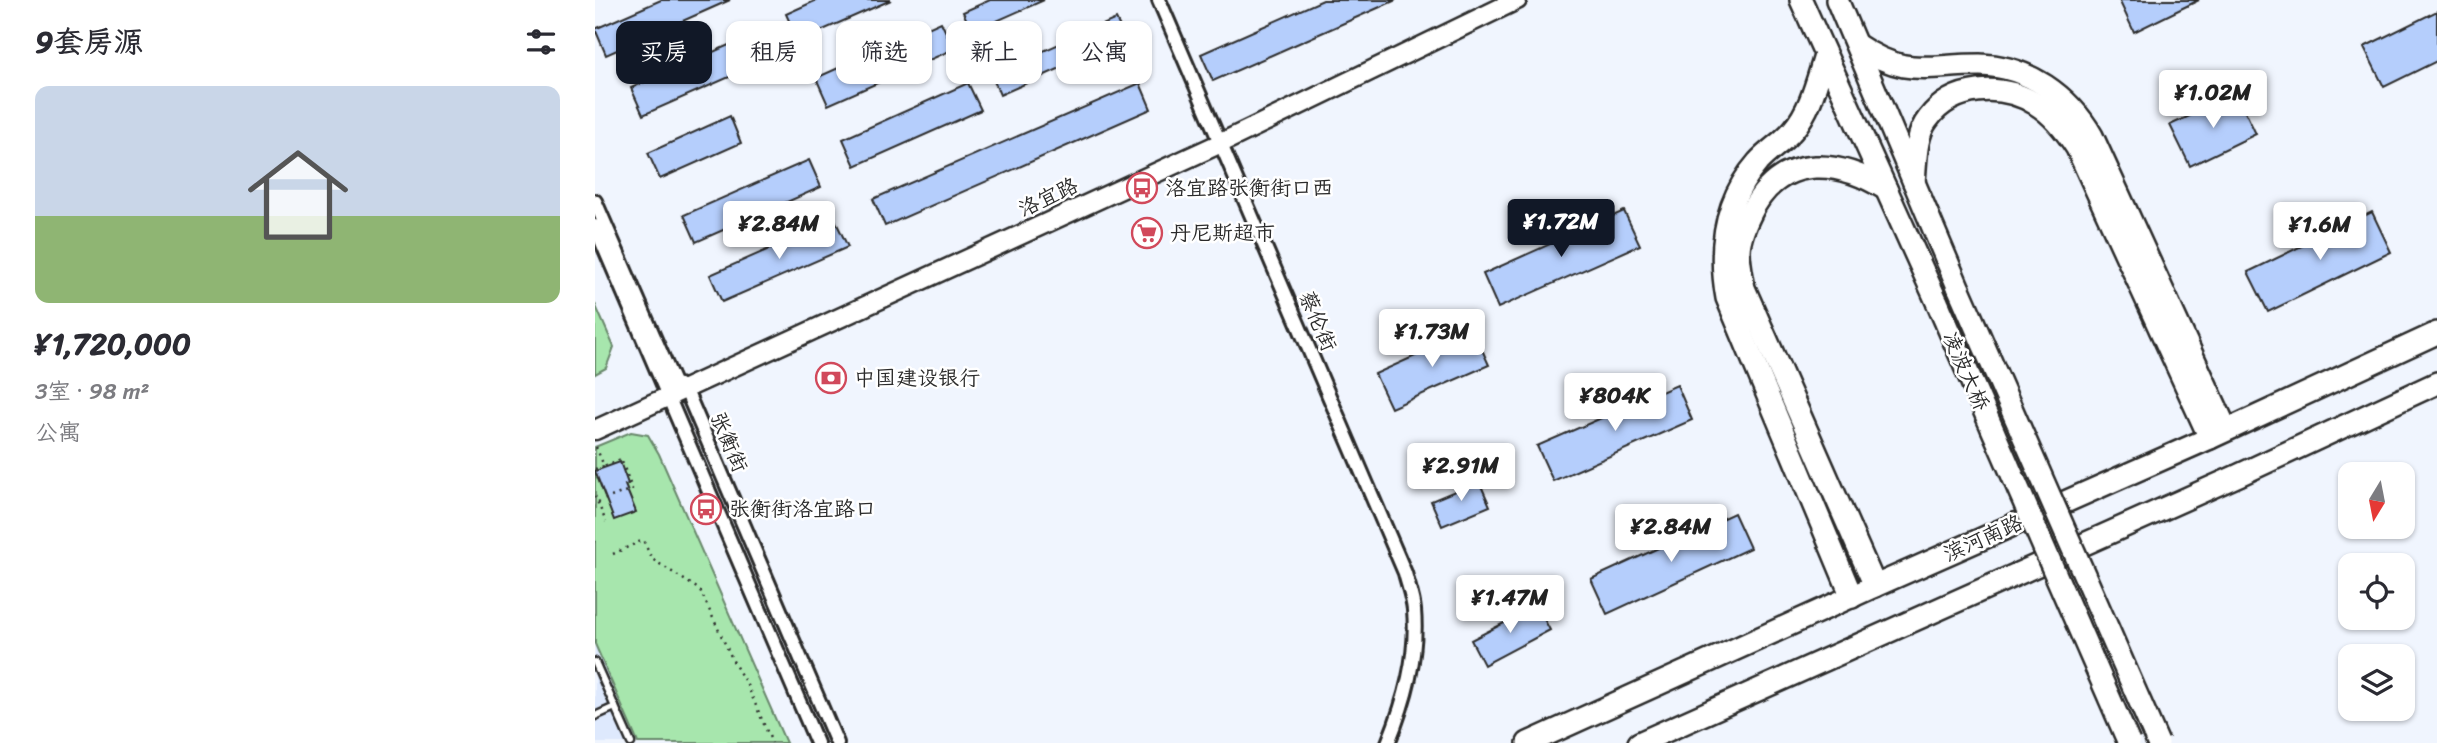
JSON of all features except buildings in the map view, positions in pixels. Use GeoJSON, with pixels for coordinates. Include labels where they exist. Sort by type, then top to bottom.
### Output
{"type":"FeatureCollection","features":[{"type":"Feature","properties":{"kind":"highway","name":"凌波大桥"},"geometry":{"type":"LineString","coordinates":[[1801,0],[1937,302],[2129,743]]}},
{"type":"Feature","properties":{"kind":"highway","name":"凌波大桥"},"geometry":{"type":"LineString","coordinates":[[1837,0],[1959,289],[2158,743]]}},
{"type":"Feature","properties":{"kind":"highway"},"geometry":{"type":"LineString","coordinates":[[1857,45],[1877,59],[1915,69],[1982,65],[2010,70],[2053,90],[2081,116],[2092,136],[2218,434]]}},
{"type":"Feature","properties":{"kind":"highway"},"geometry":{"type":"LineString","coordinates":[[1825,56],[1814,94],[1803,116],[1793,130],[1758,163],[1736,193],[1724,230],[1722,252],[1727,298],[1852,597]]}},
{"type":"Feature","properties":{"kind":"highway"},"geometry":{"type":"LineString","coordinates":[[1914,182],[1917,147],[1927,120],[1946,102],[1959,95],[1975,90],[2017,95],[2036,104],[2053,118],[2077,148],[2218,434]]}},
{"type":"Feature","properties":{"kind":"highway"},"geometry":{"type":"LineString","coordinates":[[1875,586],[1744,288],[1739,248],[1748,217],[1762,193],[1785,173],[1809,166],[1839,169],[1865,176],[1886,189]]}},
{"type":"Feature","properties":{"kind":"highway","name":"滨河南路"},"geometry":{"type":"LineString","coordinates":[[1528,743],[2437,333]]}},
{"type":"Feature","properties":{"kind":"highway"},"geometry":{"type":"LineString","coordinates":[[1639,743],[2239,475],[2437,383]]}},
{"type":"Feature","properties":{"kind":"street","name":"蔡伦街"},"geometry":{"type":"LineString","coordinates":[[1159,0],[1405,573],[1415,608],[1415,654],[1399,715],[1388,743]]}},
{"type":"Feature","properties":{"kind":"street","name":"洛宜路"},"geometry":{"type":"LineString","coordinates":[[1219,139],[1493,0]]}},
{"type":"Feature","properties":{"kind":"street","name":"洛宜路"},"geometry":{"type":"LineString","coordinates":[[595,430],[673,389],[1517,0]]}},
{"type":"Feature","properties":{"kind":"street","name":"张衡街"},"geometry":{"type":"LineString","coordinates":[[595,201],[817,743]]}},
{"type":"Feature","properties":{"kind":"street","name":"张衡街"},"geometry":{"type":"LineString","coordinates":[[595,226],[837,743]]}},
{"type":"Feature","properties":{"kind":"street","name":"洛宜路"},"geometry":{"type":"LineString","coordinates":[[595,418],[673,389]]}},
{"type":"Feature","properties":{"kind":"lane"},"geometry":{"type":"LineString","coordinates":[[595,662],[631,743]]}},
{"type":"Feature","properties":{"kind":"lane"},"geometry":{"type":"LineString","coordinates":[[595,716],[615,707]]}},
{"type":"Feature","properties":{"kind":"path"},"geometry":{"type":"LineString","coordinates":[[596,447],[604,466]]}},
{"type":"Feature","properties":{"kind":"path"},"geometry":{"type":"LineString","coordinates":[[595,469],[621,459],[632,489],[598,502]]}},
{"type":"Feature","properties":{"kind":"path"},"geometry":{"type":"LineString","coordinates":[[595,496],[606,522]]}},
{"type":"Feature","properties":{"kind":"path"},"geometry":{"type":"LineString","coordinates":[[613,554],[643,540],[652,559],[701,590],[772,743]]}},
{"type":"Feature","properties":{"kind":"path"},"geometry":{"type":"LineString","coordinates":[[595,541],[597,547]]}},
{"type":"Feature","properties":{"kind":"shaded area"},"geometry":{"type":"Polygon","coordinates":[[[595,644],[638,743],[595,743],[595,644]]]}},
{"type":"Feature","properties":{"kind":"green space"},"geometry":{"type":"Polygon","coordinates":[[[595,304],[614,347],[606,368],[595,374],[595,304]]]}},
{"type":"Feature","properties":{"kind":"green space"},"geometry":{"type":"Polygon","coordinates":[[[631,432],[648,435],[659,454],[786,743],[638,743],[595,644],[595,447],[631,432]]]}},
{"type":"Feature","properties":{"kind":"place","name":"洛宜路张衡街口西"},"geometry":{"type":"Point","coordinates":[1142,188]}},
{"type":"Feature","properties":{"kind":"place","name":"丹尼斯超市"},"geometry":{"type":"Point","coordinates":[1147,233]}},
{"type":"Feature","properties":{"kind":"place","name":"中国建设银行"},"geometry":{"type":"Point","coordinates":[831,378]}},
{"type":"Feature","properties":{"kind":"place","name":"张衡街洛宜路口"},"geometry":{"type":"Point","coordinates":[706,509]}}]}
